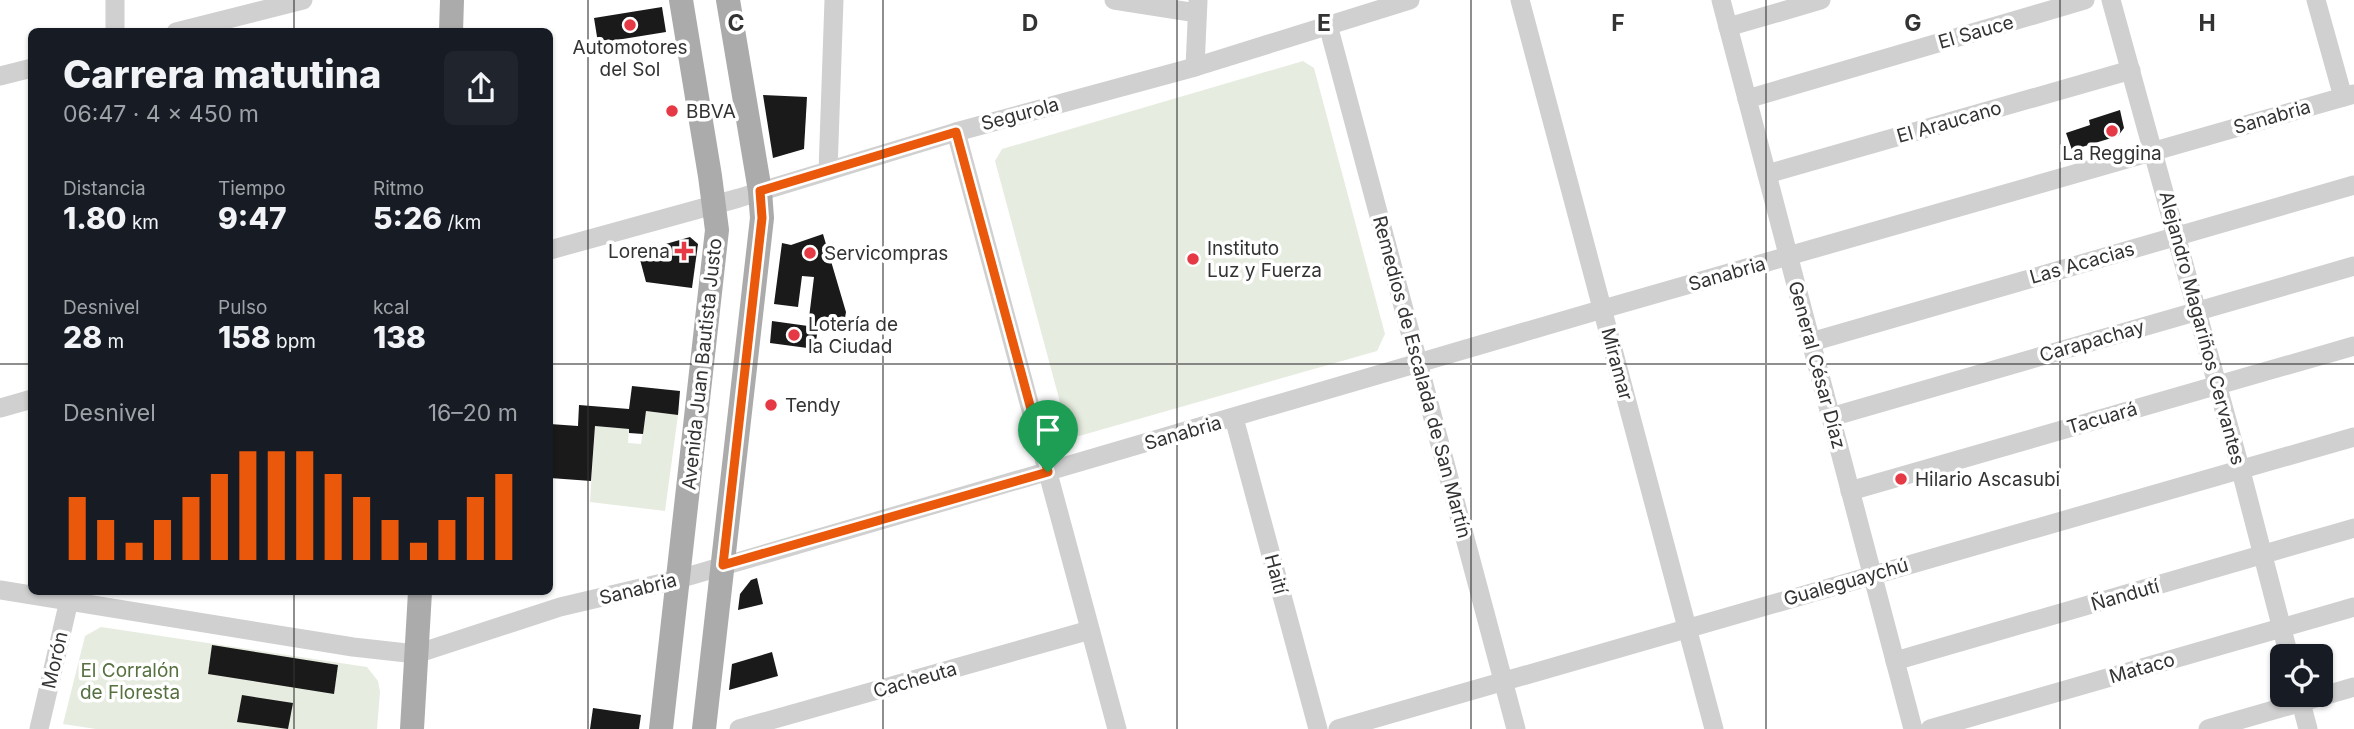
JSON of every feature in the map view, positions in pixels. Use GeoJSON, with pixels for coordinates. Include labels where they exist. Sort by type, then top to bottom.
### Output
{"type":"FeatureCollection","features":[{"type":"Feature","properties":{"kind":"main road"},"geometry":{"type":"LineString","coordinates":[[451,28],[452,0]]}},
{"type":"Feature","properties":{"kind":"main road","name":"Avenida Juan Bautista Justo"},"geometry":{"type":"LineString","coordinates":[[661,729],[717,230],[681,0]]}},
{"type":"Feature","properties":{"kind":"main road"},"geometry":{"type":"LineString","coordinates":[[704,729],[762,218],[760,191],[728,0]]}},
{"type":"Feature","properties":{"kind":"main road"},"geometry":{"type":"LineString","coordinates":[[412,729],[420,595]]}},
{"type":"Feature","properties":{"kind":"street"},"geometry":{"type":"LineString","coordinates":[[115,0],[115,28]]}},
{"type":"Feature","properties":{"kind":"street"},"geometry":{"type":"LineString","coordinates":[[192,28],[303,0]]}},
{"type":"Feature","properties":{"kind":"street"},"geometry":{"type":"LineString","coordinates":[[828,171],[834,0]]}},
{"type":"Feature","properties":{"kind":"street"},"geometry":{"type":"LineString","coordinates":[[1114,0],[1197,7],[1195,66]]}},
{"type":"Feature","properties":{"kind":"street","name":"Segurola"},"geometry":{"type":"LineString","coordinates":[[553,249],[956,132],[1195,66],[1410,0]]}},
{"type":"Feature","properties":{"kind":"street","name":"Miramar"},"geometry":{"type":"LineString","coordinates":[[1520,0],[1714,729]]}},
{"type":"Feature","properties":{"kind":"street","name":"General César Díaz"},"geometry":{"type":"LineString","coordinates":[[1721,0],[1913,729]]}},
{"type":"Feature","properties":{"kind":"street"},"geometry":{"type":"LineString","coordinates":[[1728,27],[1821,0]]}},
{"type":"Feature","properties":{"kind":"street","name":"El Sauce"},"geometry":{"type":"LineString","coordinates":[[1747,99],[2085,0]]}},
{"type":"Feature","properties":{"kind":"street","name":"Alejandro Magariños Cervantes"},"geometry":{"type":"LineString","coordinates":[[2111,0],[2218,385],[2286,644]]}},
{"type":"Feature","properties":{"kind":"street"},"geometry":{"type":"LineString","coordinates":[[2316,0],[2348,96]]}},
{"type":"Feature","properties":{"kind":"street","name":"Remedios de Escalada de San Martín"},"geometry":{"type":"LineString","coordinates":[[1328,24],[1516,729]]}},
{"type":"Feature","properties":{"kind":"street"},"geometry":{"type":"LineString","coordinates":[[0,76],[28,69]]}},
{"type":"Feature","properties":{"kind":"street","name":"El Araucano"},"geometry":{"type":"LineString","coordinates":[[1767,174],[2131,70]]}},
{"type":"Feature","properties":{"kind":"street","name":"Sanabria"},"geometry":{"type":"LineString","coordinates":[[70,596],[353,647],[416,654],[560,607],[679,579],[1603,309],[2348,96]]}},
{"type":"Feature","properties":{"kind":"street"},"geometry":{"type":"LineString","coordinates":[[956,132],[1117,729]]}},
{"type":"Feature","properties":{"kind":"street","name":"Las Acacias"},"geometry":{"type":"LineString","coordinates":[[1811,342],[2354,185]]}},
{"type":"Feature","properties":{"kind":"street","name":"Carapachay"},"geometry":{"type":"LineString","coordinates":[[1831,416],[2354,265]]}},
{"type":"Feature","properties":{"kind":"street","name":"Tacuará"},"geometry":{"type":"LineString","coordinates":[[1850,491],[2354,346]]}},
{"type":"Feature","properties":{"kind":"street"},"geometry":{"type":"LineString","coordinates":[[0,408],[28,400]]}},
{"type":"Feature","properties":{"kind":"street","name":"Haití"},"geometry":{"type":"LineString","coordinates":[[1234,418],[1318,729]]}},
{"type":"Feature","properties":{"kind":"street","name":"Gualeguaychú"},"geometry":{"type":"LineString","coordinates":[[1338,729],[2354,437]]}},
{"type":"Feature","properties":{"kind":"street","name":"Ñandutí"},"geometry":{"type":"LineString","coordinates":[[1895,661],[2354,528]]}},
{"type":"Feature","properties":{"kind":"street","name":"Sanabria"},"geometry":{"type":"LineString","coordinates":[[0,590],[28,592]]}},
{"type":"Feature","properties":{"kind":"street","name":"Morón"},"geometry":{"type":"LineString","coordinates":[[39,729],[70,596]]}},
{"type":"Feature","properties":{"kind":"street","name":"Mataco"},"geometry":{"type":"LineString","coordinates":[[1930,729],[2354,607]]}},
{"type":"Feature","properties":{"kind":"street","name":"Cacheuta"},"geometry":{"type":"LineString","coordinates":[[739,729],[1090,630]]}},
{"type":"Feature","properties":{"kind":"street"},"geometry":{"type":"LineString","coordinates":[[2333,692],[2354,687]]}},
{"type":"Feature","properties":{"kind":"street"},"geometry":{"type":"LineString","coordinates":[[2208,729],[2275,707]]}},
{"type":"Feature","properties":{"kind":"street"},"geometry":{"type":"LineString","coordinates":[[2302,707],[2308,729]]}},
{"type":"Feature","properties":{"kind":"green space","name":"Instituto Luz y Fuerza"},"geometry":{"type":"Polygon","coordinates":[[[1303,61],[1314,68],[1385,334],[1377,351],[1079,436],[1067,428],[995,161],[1002,149],[1303,61]]]}},
{"type":"Feature","properties":{"kind":"green space"},"geometry":{"type":"Polygon","coordinates":[[[646,411],[678,415],[665,511],[590,502],[595,426],[629,429],[628,443],[641,444],[646,411]]]}},
{"type":"Feature","properties":{"kind":"green space","name":"El Corralón de Floresta"},"geometry":{"type":"Polygon","coordinates":[[[101,627],[367,667],[378,681],[380,692],[377,729],[96,729],[63,724],[85,636],[101,627]]]}},
{"type":"Feature","properties":{"kind":"building","name":"Automotores del Sol"},"geometry":{"type":"Polygon","coordinates":[[[662,7],[666,32],[598,43],[594,18],[662,7]]]}},
{"type":"Feature","properties":{"kind":"building"},"geometry":{"type":"Polygon","coordinates":[[[763,95],[807,97],[804,149],[773,158],[763,95]]]}},
{"type":"Feature","properties":{"kind":"building"},"geometry":{"type":"Polygon","coordinates":[[[2120,110],[2124,128],[2118,136],[2072,150],[2066,133],[2090,125],[2089,120],[2120,110]]]}},
{"type":"Feature","properties":{"kind":"building"},"geometry":{"type":"Polygon","coordinates":[[[823,234],[846,312],[843,330],[818,327],[815,349],[770,343],[772,321],[808,326],[814,277],[802,276],[798,307],[774,304],[782,243],[791,245],[823,234]]]}},
{"type":"Feature","properties":{"kind":"building"},"geometry":{"type":"Polygon","coordinates":[[[690,237],[698,244],[692,288],[646,282],[638,252],[690,237]]]}},
{"type":"Feature","properties":{"kind":"building"},"geometry":{"type":"Polygon","coordinates":[[[632,386],[680,391],[678,415],[646,411],[643,434],[629,433],[629,429],[595,426],[591,481],[553,478],[553,424],[578,426],[579,405],[629,409],[632,386]]]}},
{"type":"Feature","properties":{"kind":"building"},"geometry":{"type":"Polygon","coordinates":[[[757,578],[763,604],[738,610],[740,594],[751,580],[757,578]]]}},
{"type":"Feature","properties":{"kind":"building"},"geometry":{"type":"Polygon","coordinates":[[[212,645],[338,665],[334,694],[208,674],[212,645]]]}},
{"type":"Feature","properties":{"kind":"building"},"geometry":{"type":"Polygon","coordinates":[[[772,652],[778,676],[729,690],[732,664],[772,652]]]}},
{"type":"Feature","properties":{"kind":"building"},"geometry":{"type":"Polygon","coordinates":[[[242,695],[293,703],[288,729],[237,722],[242,695]]]}},
{"type":"Feature","properties":{"kind":"building"},"geometry":{"type":"Polygon","coordinates":[[[593,708],[641,715],[639,729],[590,729],[593,708]]]}},
{"type":"Feature","properties":{"kind":"place","name":"Automotores del Sol"},"geometry":{"type":"Point","coordinates":[630,25]}},
{"type":"Feature","properties":{"kind":"place","name":"BBVA"},"geometry":{"type":"Point","coordinates":[672,111]}},
{"type":"Feature","properties":{"kind":"place","name":"La Reggina"},"geometry":{"type":"Point","coordinates":[2112,131]}},
{"type":"Feature","properties":{"kind":"place","name":"Lorena"},"geometry":{"type":"Point","coordinates":[684,251]}},
{"type":"Feature","properties":{"kind":"place","name":"Servicompras"},"geometry":{"type":"Point","coordinates":[810,253]}},
{"type":"Feature","properties":{"kind":"place","name":"Instituto Luz y Fuerza"},"geometry":{"type":"Point","coordinates":[1193,259]}},
{"type":"Feature","properties":{"kind":"place","name":"Lotería de la Ciudad"},"geometry":{"type":"Point","coordinates":[794,335]}},
{"type":"Feature","properties":{"kind":"place","name":"Tendy"},"geometry":{"type":"Point","coordinates":[771,405]}},
{"type":"Feature","properties":{"kind":"place","name":"Hilario Ascasubi"},"geometry":{"type":"Point","coordinates":[1901,479]}},
{"type":"Feature","properties":{"kind":"route"},"geometry":{"type":"LineString","coordinates":[[956,132],[1048,472],[723,565],[762,218],[760,191],[956,132]]}}]}
